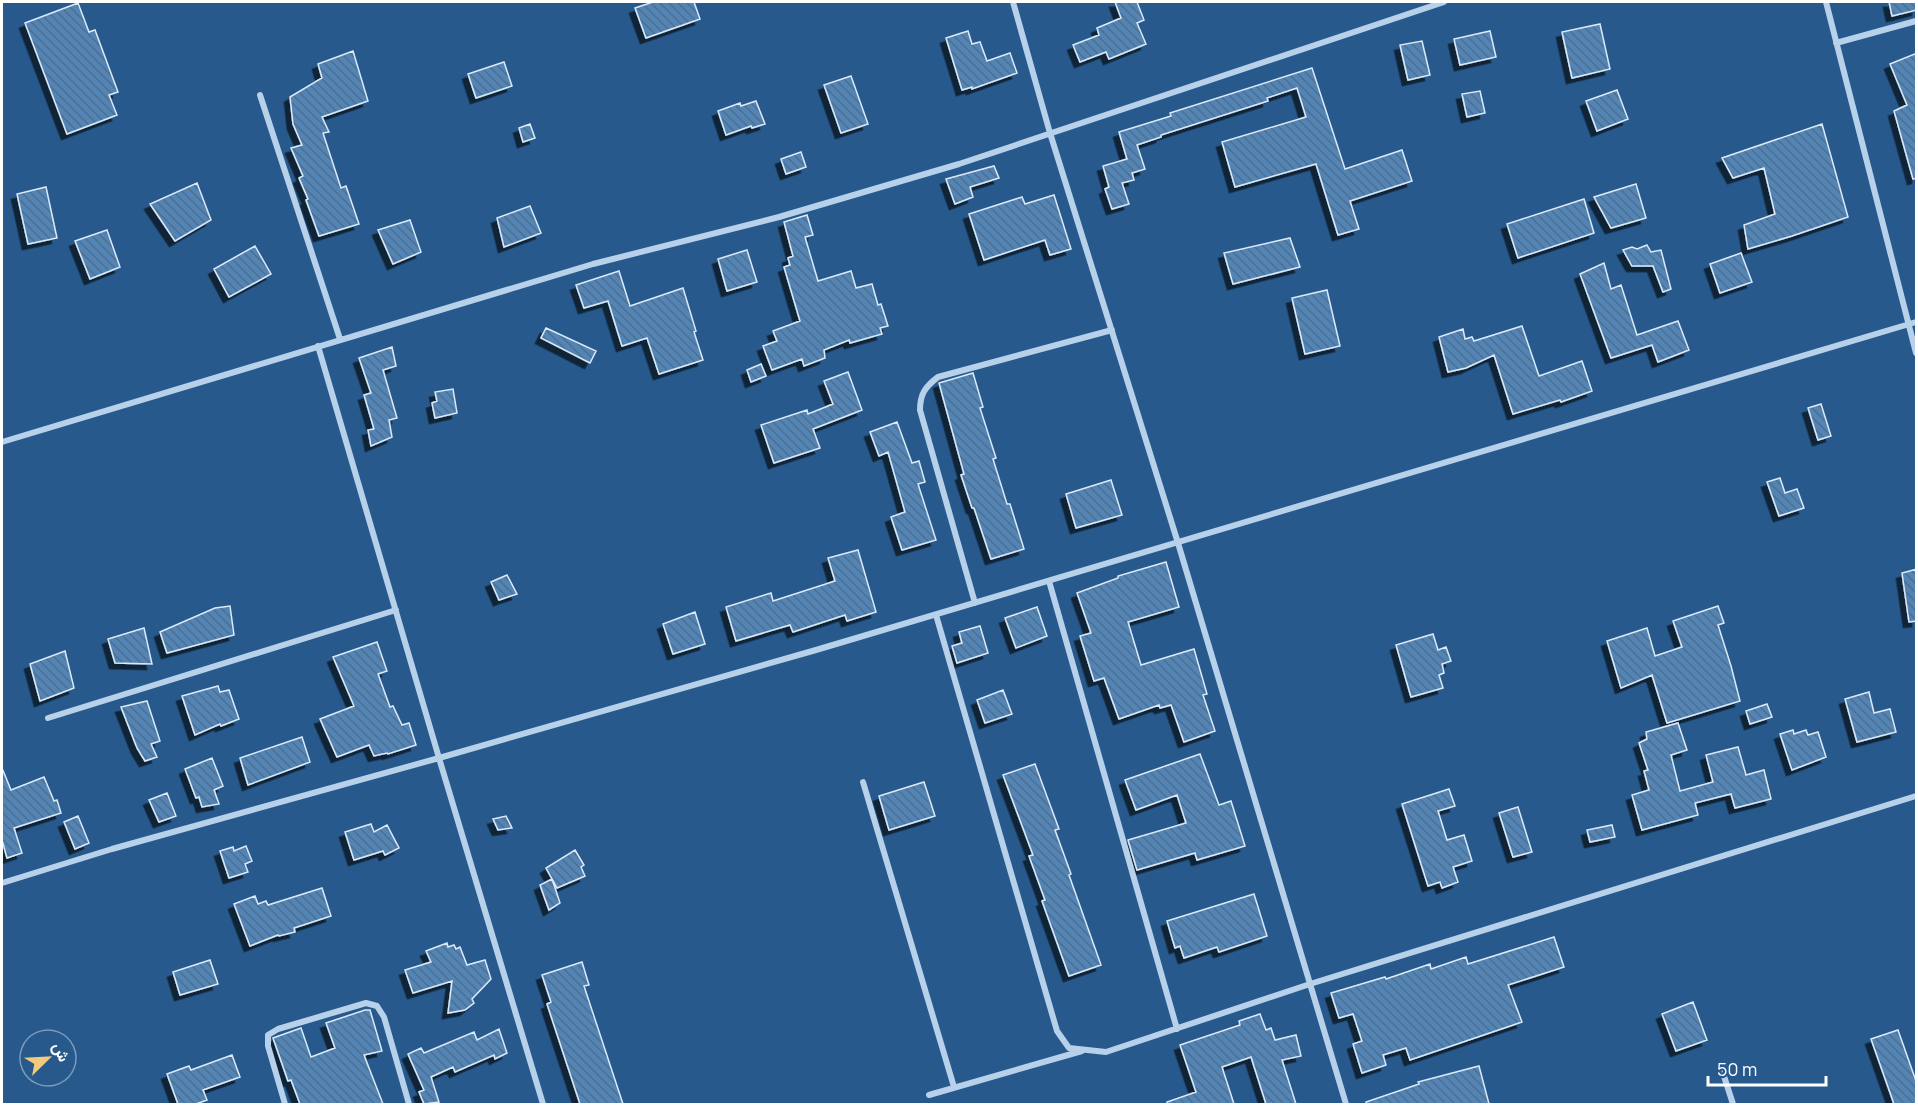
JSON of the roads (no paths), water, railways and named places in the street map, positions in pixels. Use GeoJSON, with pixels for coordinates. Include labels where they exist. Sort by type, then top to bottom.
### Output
{"type":"FeatureCollection","features":[{"type":"Feature","properties":{"kind":"street"},"geometry":{"type":"LineString","coordinates":[[1013,2],[1050,133],[1178,543],[1346,1104]]}},
{"type":"Feature","properties":{"kind":"street"},"geometry":{"type":"LineString","coordinates":[[2,442],[593,264],[779,217],[959,164],[1444,2]]}},
{"type":"Feature","properties":{"kind":"street"},"geometry":{"type":"LineString","coordinates":[[1826,2],[1917,353]]}},
{"type":"Feature","properties":{"kind":"street"},"geometry":{"type":"LineString","coordinates":[[1836,43],[1917,21]]}},
{"type":"Feature","properties":{"kind":"street"},"geometry":{"type":"LineString","coordinates":[[260,95],[340,339]]}},
{"type":"Feature","properties":{"kind":"street"},"geometry":{"type":"LineString","coordinates":[[2,882],[936,615],[1917,322]]}},
{"type":"Feature","properties":{"kind":"street"},"geometry":{"type":"LineString","coordinates":[[975,603],[920,410],[920,398],[926,387],[938,377],[1112,330]]}},
{"type":"Feature","properties":{"kind":"street"},"geometry":{"type":"LineString","coordinates":[[318,346],[543,1104]]}},
{"type":"Feature","properties":{"kind":"street"},"geometry":{"type":"LineString","coordinates":[[1049,581],[1177,1029]]}},
{"type":"Feature","properties":{"kind":"street"},"geometry":{"type":"LineString","coordinates":[[48,718],[396,610]]}},
{"type":"Feature","properties":{"kind":"street"},"geometry":{"type":"LineString","coordinates":[[936,615],[1057,1031],[1070,1048],[1106,1052],[1310,984],[1917,796]]}},
{"type":"Feature","properties":{"kind":"street"},"geometry":{"type":"LineString","coordinates":[[862,782],[954,1088]]}},
{"type":"Feature","properties":{"kind":"street"},"geometry":{"type":"LineString","coordinates":[[285,1104],[268,1046],[268,1035],[278,1029],[366,1003],[377,1006],[384,1017],[409,1104]]}},
{"type":"Feature","properties":{"kind":"street"},"geometry":{"type":"LineString","coordinates":[[928,1095],[1085,1050]]}},
{"type":"Feature","properties":{"kind":"street"},"geometry":{"type":"LineString","coordinates":[[1721,1067],[1733,1104]]}}]}
